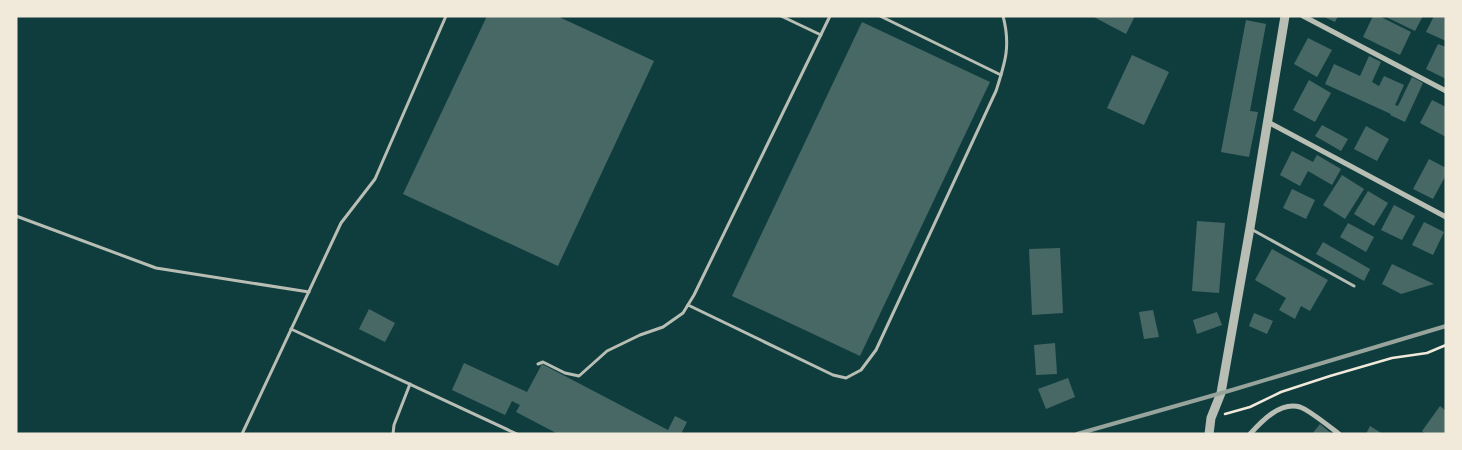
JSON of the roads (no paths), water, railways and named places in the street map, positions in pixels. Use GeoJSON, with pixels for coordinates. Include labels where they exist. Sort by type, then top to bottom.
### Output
{"type":"FeatureCollection","features":[{"type":"Feature","properties":{"kind":"street"},"geometry":{"type":"LineString","coordinates":[[1209,434],[1211,418],[1221,393],[1285,16]]}},
{"type":"Feature","properties":{"kind":"street"},"geometry":{"type":"LineString","coordinates":[[1303,16],[1446,92]]}},
{"type":"Feature","properties":{"kind":"street"},"geometry":{"type":"LineString","coordinates":[[1268,122],[1446,217]]}},
{"type":"Feature","properties":{"kind":"street"},"geometry":{"type":"LineString","coordinates":[[1250,434],[1266,418],[1290,406],[1300,407],[1339,434]]}},
{"type":"Feature","properties":{"kind":"lane"},"geometry":{"type":"LineString","coordinates":[[242,434],[341,223],[375,178],[446,16]]}},
{"type":"Feature","properties":{"kind":"lane"},"geometry":{"type":"LineString","coordinates":[[781,16],[821,34]]}},
{"type":"Feature","properties":{"kind":"lane"},"geometry":{"type":"LineString","coordinates":[[538,364],[543,362],[565,373],[579,376],[608,351],[640,335],[663,327],[683,313],[830,16]]}},
{"type":"Feature","properties":{"kind":"lane"},"geometry":{"type":"LineString","coordinates":[[880,16],[1001,75]]}},
{"type":"Feature","properties":{"kind":"lane"},"geometry":{"type":"LineString","coordinates":[[688,305],[833,376],[846,378],[861,370],[876,350],[996,91],[1007,58],[1006,26],[1003,16]]}},
{"type":"Feature","properties":{"kind":"lane"},"geometry":{"type":"LineString","coordinates":[[16,216],[156,268],[309,292]]}},
{"type":"Feature","properties":{"kind":"lane"},"geometry":{"type":"LineString","coordinates":[[1250,228],[1354,286]]}},
{"type":"Feature","properties":{"kind":"lane"},"geometry":{"type":"LineString","coordinates":[[291,330],[517,434]]}},
{"type":"Feature","properties":{"kind":"lane"},"geometry":{"type":"LineString","coordinates":[[393,434],[394,425],[410,384]]}},
{"type":"Feature","properties":{"kind":"railway"},"geometry":{"type":"LineString","coordinates":[[1077,434],[1446,326]]}}]}
